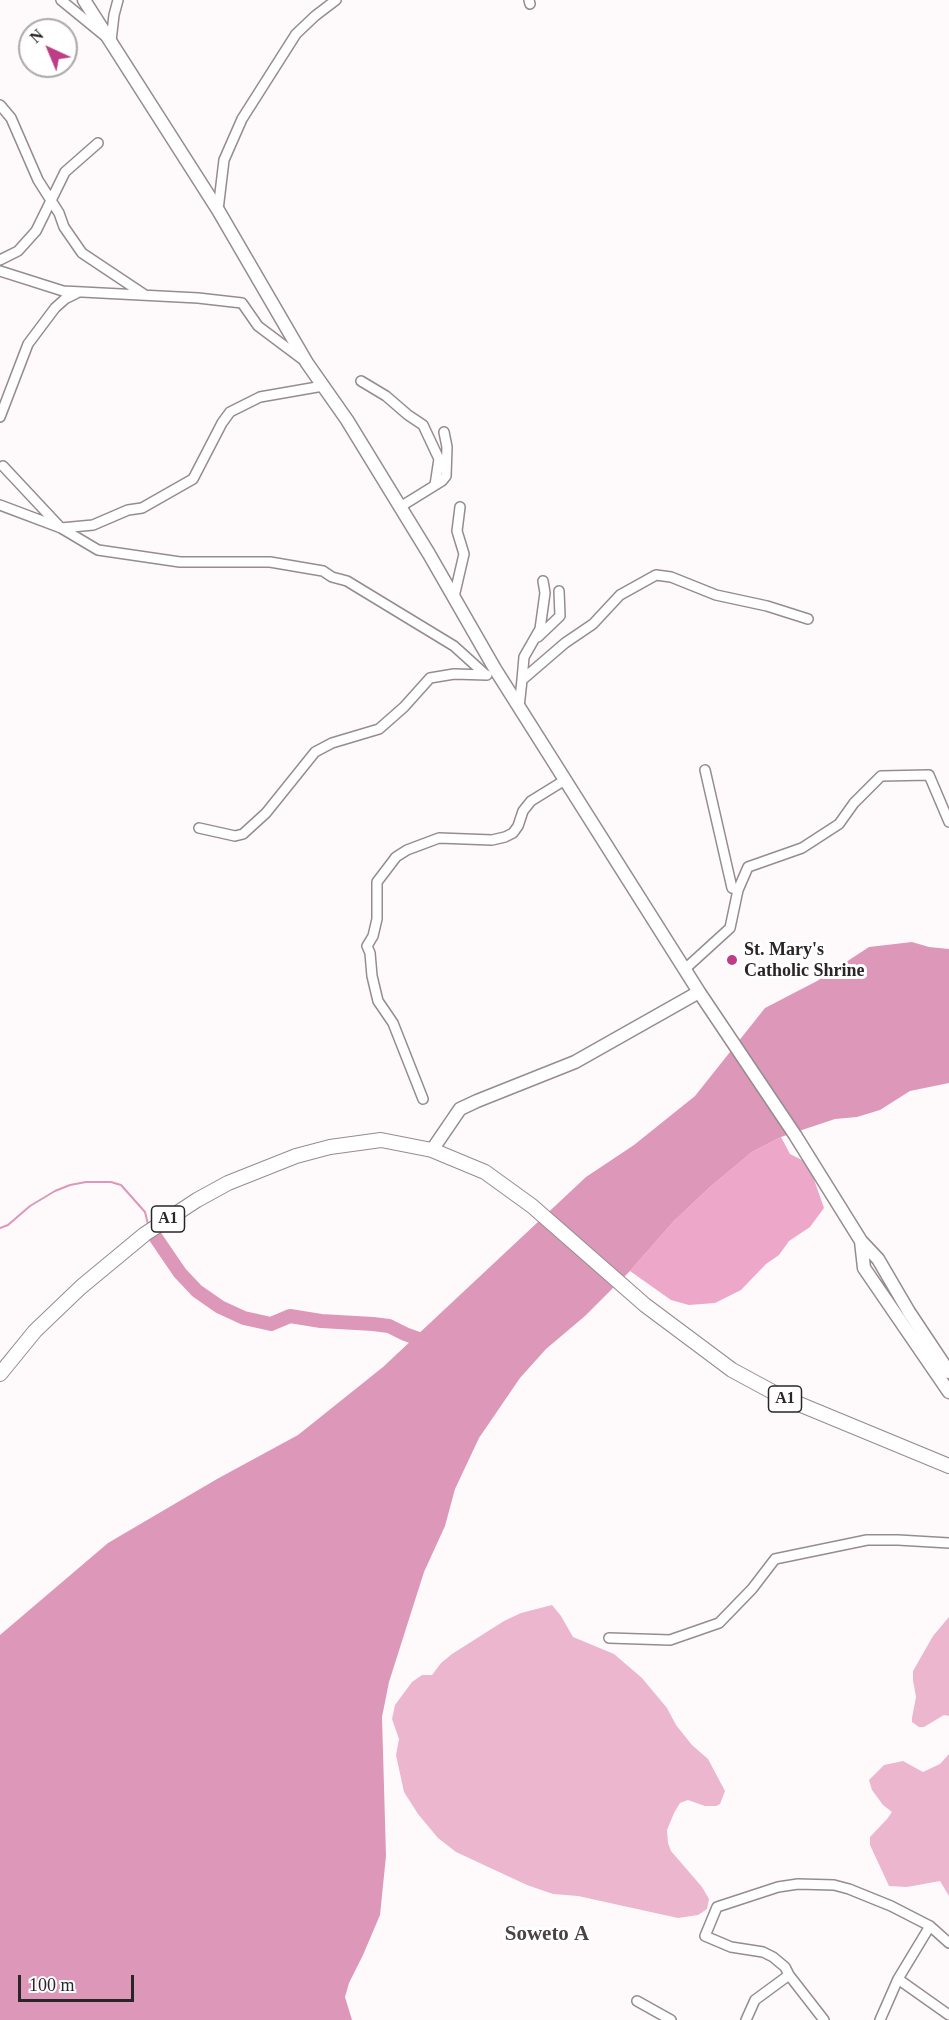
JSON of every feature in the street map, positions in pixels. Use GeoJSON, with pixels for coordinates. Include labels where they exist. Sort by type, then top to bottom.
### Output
{"type":"FeatureCollection","features":[{"type":"Feature","properties":{"kind":"highway","name":"A1"},"geometry":{"type":"LineString","coordinates":[[0,1374],[36,1331],[81,1287],[145,1234],[197,1200],[228,1183],[296,1156],[330,1147],[381,1140],[432,1150],[485,1173],[532,1206],[645,1305],[732,1370],[782,1397],[946,1465]]}},
{"type":"Feature","properties":{"kind":"main road"},"geometry":{"type":"LineString","coordinates":[[84,0],[218,210],[307,363],[347,420],[400,507],[454,597],[491,672],[519,707],[699,992],[861,1240],[878,1259],[909,1312],[949,1372]]}},
{"type":"Feature","properties":{"kind":"main road"},"geometry":{"type":"LineString","coordinates":[[432,1150],[460,1109],[575,1062],[699,992]]}},
{"type":"Feature","properties":{"kind":"main road"},"geometry":{"type":"LineString","coordinates":[[861,1240],[864,1268],[949,1392]]}},
{"type":"Feature","properties":{"kind":"street"},"geometry":{"type":"LineString","coordinates":[[61,0],[111,41]]}},
{"type":"Feature","properties":{"kind":"street"},"geometry":{"type":"LineString","coordinates":[[111,41],[118,0]]}},
{"type":"Feature","properties":{"kind":"street"},"geometry":{"type":"LineString","coordinates":[[218,210],[224,160],[242,119],[296,34],[336,0]]}},
{"type":"Feature","properties":{"kind":"street"},"geometry":{"type":"LineString","coordinates":[[0,105],[11,118],[26,156],[82,253],[145,295]]}},
{"type":"Feature","properties":{"kind":"street"},"geometry":{"type":"LineString","coordinates":[[0,260],[18,250],[36,231],[65,172],[98,143]]}},
{"type":"Feature","properties":{"kind":"street"},"geometry":{"type":"LineString","coordinates":[[0,271],[63,291],[242,303],[258,326],[307,363]]}},
{"type":"Feature","properties":{"kind":"street"},"geometry":{"type":"LineString","coordinates":[[0,417],[28,344],[55,308],[65,299],[80,292]]}},
{"type":"Feature","properties":{"kind":"street"},"geometry":{"type":"LineString","coordinates":[[361,381],[386,396],[408,415],[423,424],[439,459],[435,485]]}},
{"type":"Feature","properties":{"kind":"street"},"geometry":{"type":"LineString","coordinates":[[61,528],[93,525],[128,510],[142,508],[193,479],[222,423],[230,412],[243,404],[277,393],[323,386]]}},
{"type":"Feature","properties":{"kind":"street"},"geometry":{"type":"LineString","coordinates":[[400,507],[442,481],[448,470],[444,432]]}},
{"type":"Feature","properties":{"kind":"street"},"geometry":{"type":"LineString","coordinates":[[3,466],[61,528]]}},
{"type":"Feature","properties":{"kind":"street"},"geometry":{"type":"LineString","coordinates":[[0,505],[61,528],[98,550],[180,562],[270,562],[323,571],[332,577],[347,581],[491,672]]}},
{"type":"Feature","properties":{"kind":"street"},"geometry":{"type":"LineString","coordinates":[[454,597],[464,554],[457,531],[460,507]]}},
{"type":"Feature","properties":{"kind":"street"},"geometry":{"type":"LineString","coordinates":[[522,680],[565,643],[593,624],[620,595],[656,575],[671,577],[716,595],[767,606],[808,619]]}},
{"type":"Feature","properties":{"kind":"street"},"geometry":{"type":"LineString","coordinates":[[536,639],[544,611],[543,581]]}},
{"type":"Feature","properties":{"kind":"street"},"geometry":{"type":"LineString","coordinates":[[519,707],[524,657],[536,639],[560,616],[559,591]]}},
{"type":"Feature","properties":{"kind":"street"},"geometry":{"type":"LineString","coordinates":[[199,828],[235,836],[243,834],[266,813],[315,752],[332,743],[379,729],[404,707],[430,678],[491,672]]}},
{"type":"Feature","properties":{"kind":"street"},"geometry":{"type":"LineString","coordinates":[[705,770],[732,888],[738,890]]}},
{"type":"Feature","properties":{"kind":"street"},"geometry":{"type":"LineString","coordinates":[[685,969],[730,928],[738,890],[748,867],[802,848],[839,824],[854,802],[881,776],[928,775],[949,822]]}},
{"type":"Feature","properties":{"kind":"street"},"geometry":{"type":"LineString","coordinates":[[423,1099],[393,1023],[378,1001],[372,976],[370,953],[367,946],[373,936],[377,919],[377,882],[396,857],[433,840],[439,838],[492,840],[513,833],[518,826],[522,811],[531,801],[565,780]]}},
{"type":"Feature","properties":{"kind":"street"},"geometry":{"type":"LineString","coordinates":[[609,1638],[670,1640],[719,1623],[752,1589],[775,1559],[867,1540],[949,1543]]}},
{"type":"Feature","properties":{"kind":"street"},"geometry":{"type":"LineString","coordinates":[[824,2020],[783,1965],[763,1952],[731,1947],[705,1936],[717,1907],[778,1887],[798,1884],[834,1885],[869,1896],[930,1926],[949,1943]]}},
{"type":"Feature","properties":{"kind":"street"},"geometry":{"type":"LineString","coordinates":[[880,2020],[898,1979],[930,1926]]}},
{"type":"Feature","properties":{"kind":"street"},"geometry":{"type":"LineString","coordinates":[[746,2020],[755,2000],[789,1975]]}},
{"type":"Feature","properties":{"kind":"street"},"geometry":{"type":"LineString","coordinates":[[898,1979],[949,2015]]}},
{"type":"Feature","properties":{"kind":"street"},"geometry":{"type":"LineString","coordinates":[[637,2001],[670,2020]]}},
{"type":"Feature","properties":{"kind":"shaded area"},"geometry":{"type":"Polygon","coordinates":[[[912,942],[949,949],[949,1083],[910,1091],[880,1110],[857,1117],[835,1119],[781,1137],[752,1152],[674,1221],[630,1271],[585,1316],[546,1349],[520,1378],[479,1438],[455,1489],[445,1526],[424,1572],[389,1682],[382,1717],[386,1856],[380,1915],[349,1983],[345,1997],[352,2020],[0,2020],[0,1635],[108,1543],[298,1435],[383,1367],[586,1177],[634,1145],[695,1096],[765,1008],[817,981],[869,947],[912,942]]]}},
{"type":"Feature","properties":{"kind":"shaded area"},"geometry":{"type":"Polygon","coordinates":[[[781,1137],[790,1154],[802,1160],[810,1168],[824,1208],[810,1227],[789,1241],[779,1255],[766,1264],[741,1290],[715,1303],[689,1305],[671,1300],[630,1271],[674,1221],[710,1187],[752,1152],[781,1137]]]}},
{"type":"Feature","properties":{"kind":"shaded area"},"geometry":{"type":"Polygon","coordinates":[[[552,1605],[573,1637],[614,1654],[642,1678],[667,1708],[676,1725],[692,1745],[708,1759],[725,1791],[720,1804],[716,1806],[705,1806],[688,1800],[680,1803],[667,1830],[671,1851],[702,1887],[709,1899],[707,1909],[698,1915],[678,1918],[578,1896],[553,1894],[527,1885],[456,1852],[438,1838],[418,1814],[404,1792],[396,1755],[399,1739],[392,1719],[395,1705],[412,1682],[422,1675],[432,1675],[452,1654],[504,1621],[521,1613],[552,1605]]]}},
{"type":"Feature","properties":{"kind":"shaded area"},"geometry":{"type":"Polygon","coordinates":[[[949,1617],[949,1716],[944,1715],[924,1727],[919,1727],[912,1722],[916,1697],[913,1671],[933,1636],[949,1617]]]}},
{"type":"Feature","properties":{"kind":"shaded area"},"geometry":{"type":"Polygon","coordinates":[[[949,1754],[949,1896],[940,1881],[907,1887],[889,1886],[870,1845],[870,1837],[892,1812],[883,1805],[872,1790],[869,1780],[884,1765],[903,1761],[923,1772],[940,1764],[949,1754]]]}},
{"type":"Feature","properties":{"kind":"waterway"},"geometry":{"type":"LineString","coordinates":[[0,1228],[8,1225],[30,1206],[55,1191],[86,1182],[111,1182],[121,1185],[145,1212],[148,1224]]}},
{"type":"Feature","properties":{"kind":"waterway"},"geometry":{"type":"LineString","coordinates":[[152,1232],[180,1273],[197,1291],[220,1307],[244,1318],[271,1324],[290,1316],[321,1321],[389,1326],[430,1343]]}},
{"type":"Feature","properties":{"kind":"place","name":"St. Mary's Catholic Shrine"},"geometry":{"type":"Point","coordinates":[732,960]}},
{"type":"Feature","properties":{"kind":"district","name":"Soweto A"},"geometry":{"type":"Point","coordinates":[547,1935]}}]}
